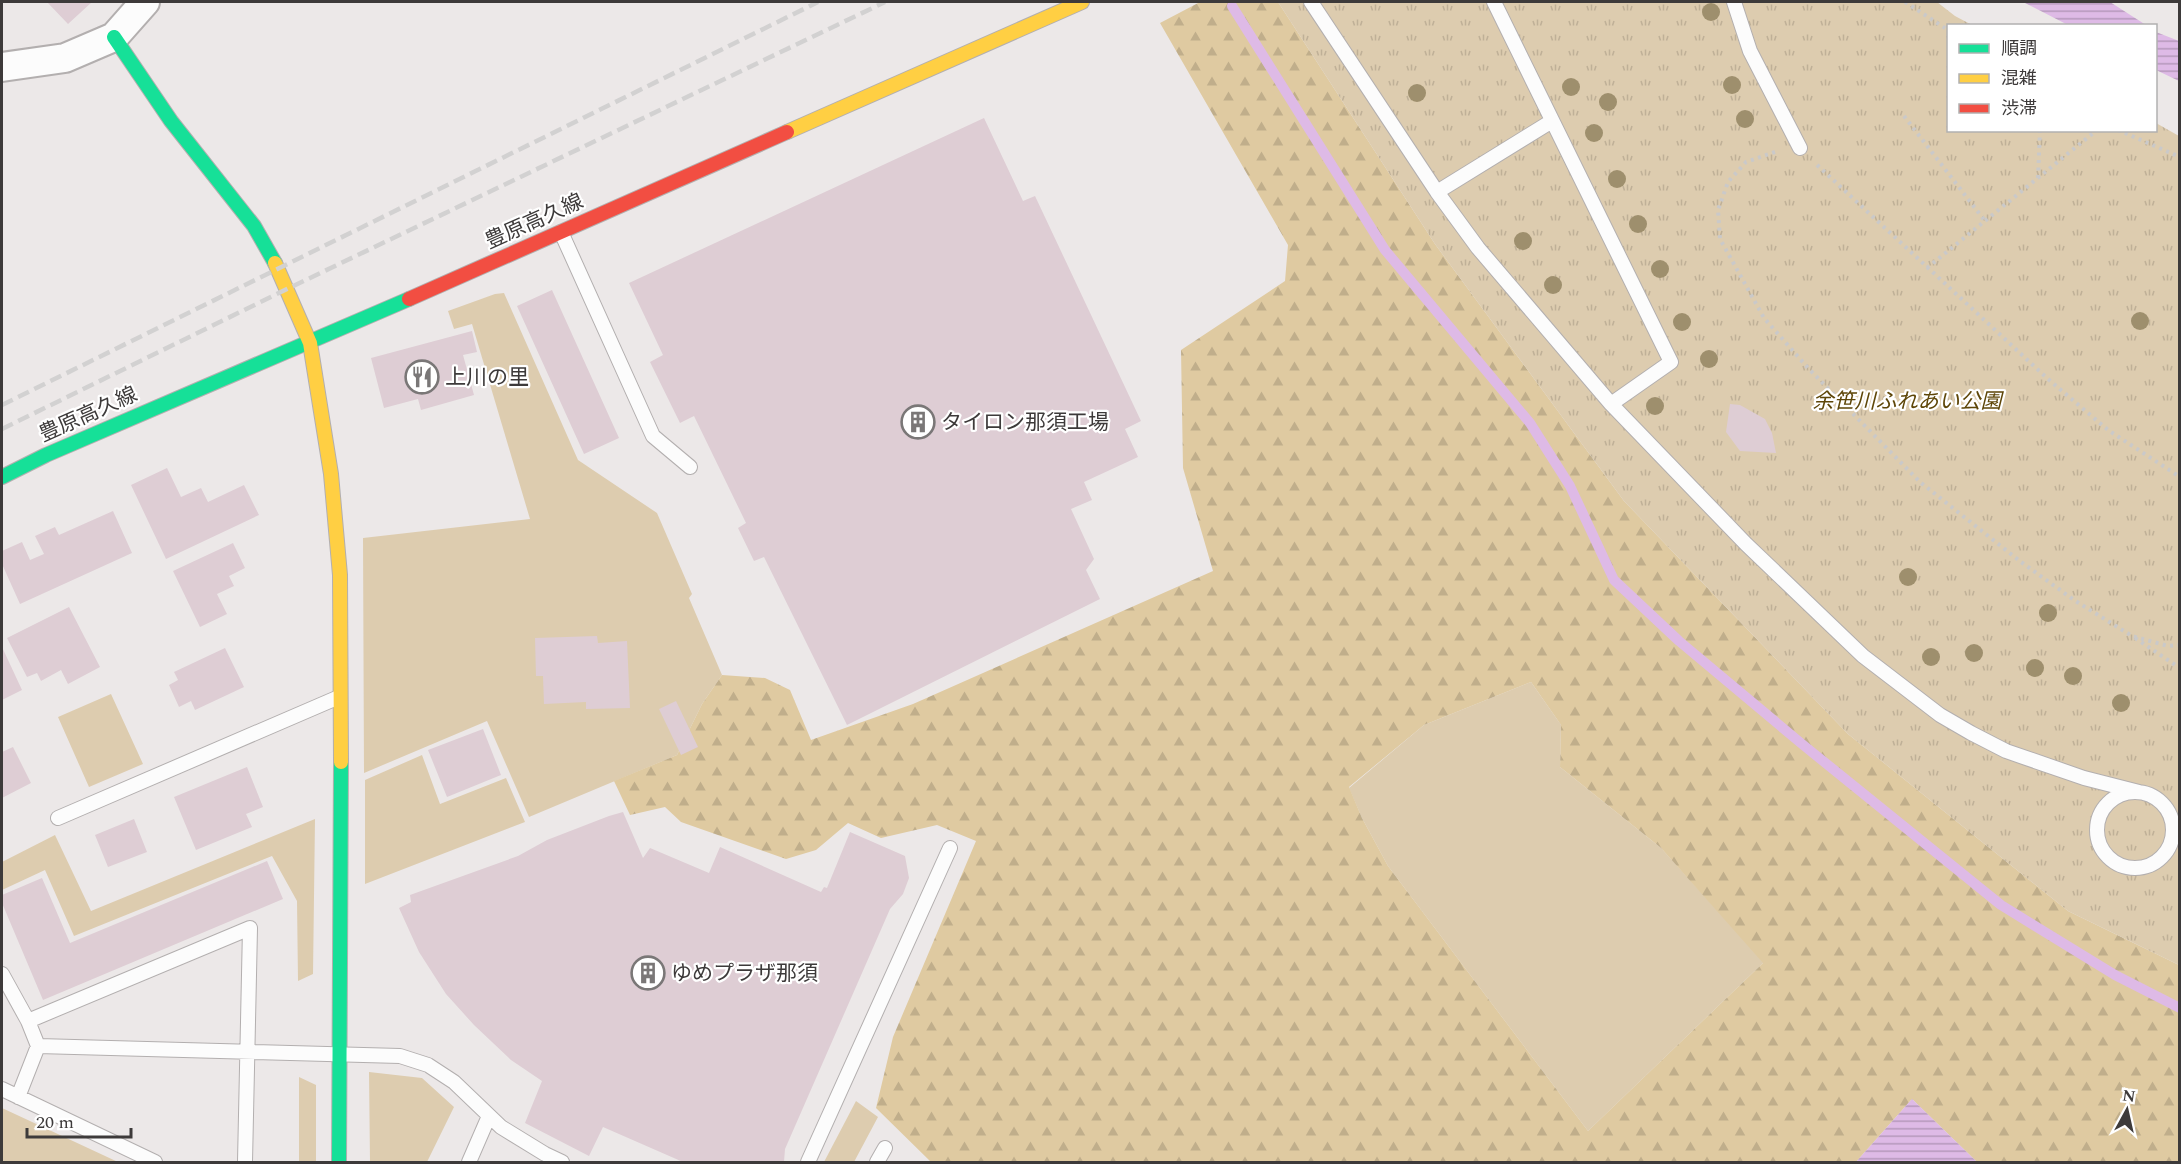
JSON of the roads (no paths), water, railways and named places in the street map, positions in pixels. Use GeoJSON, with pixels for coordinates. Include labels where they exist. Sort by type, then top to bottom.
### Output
{"type":"FeatureCollection","features":[{"type":"Feature","properties":{"kind":"street"},"geometry":{"type":"LineString","coordinates":[[2,67],[65,58],[114,37],[145,2]]}},
{"type":"Feature","properties":{"kind":"street","name":"豊原高久線"},"geometry":{"type":"LineString","coordinates":[[2,477],[1082,2]]}},
{"type":"Feature","properties":{"kind":"street"},"geometry":{"type":"LineString","coordinates":[[114,37],[171,121],[255,226],[278,269],[310,343],[331,474],[339,564],[341,696],[339,1162]]}},
{"type":"Feature","properties":{"kind":"lane"},"geometry":{"type":"LineString","coordinates":[[1494,2],[1671,362],[1611,404]]}},
{"type":"Feature","properties":{"kind":"lane"},"geometry":{"type":"LineString","coordinates":[[1734,2],[1750,51],[1800,148]]}},
{"type":"Feature","properties":{"kind":"lane"},"geometry":{"type":"LineString","coordinates":[[1316,3],[1437,192],[1478,248],[1611,404],[1746,544],[1863,656],[1918,699],[1971,734],[2006,751],[2084,778],[2139,792],[2152,796],[2163,804],[2170,815],[2173,829],[2172,842],[2156,863],[2144,868],[2130,868],[2118,865],[2108,858],[2101,849],[2096,825],[2099,814],[2106,804],[2127,792],[2139,792]]}},
{"type":"Feature","properties":{"kind":"lane"},"geometry":{"type":"LineString","coordinates":[[1437,192],[1552,121]]}},
{"type":"Feature","properties":{"kind":"lane"},"geometry":{"type":"LineString","coordinates":[[561,232],[653,436],[690,467]]}},
{"type":"Feature","properties":{"kind":"lane"},"geometry":{"type":"LineString","coordinates":[[58,818],[341,696]]}},
{"type":"Feature","properties":{"kind":"lane"},"geometry":{"type":"LineString","coordinates":[[808,1162],[950,848]]}},
{"type":"Feature","properties":{"kind":"lane"},"geometry":{"type":"LineString","coordinates":[[28,1021],[250,928],[245,1162]]}},
{"type":"Feature","properties":{"kind":"lane"},"geometry":{"type":"LineString","coordinates":[[2,974],[28,1021],[38,1046],[18,1097]]}},
{"type":"Feature","properties":{"kind":"lane"},"geometry":{"type":"LineString","coordinates":[[38,1046],[400,1056],[428,1065],[454,1082],[501,1127],[562,1162]]}},
{"type":"Feature","properties":{"kind":"lane"},"geometry":{"type":"LineString","coordinates":[[2,1089],[155,1162]]}},
{"type":"Feature","properties":{"kind":"lane"},"geometry":{"type":"LineString","coordinates":[[469,1162],[489,1116]]}},
{"type":"Feature","properties":{"kind":"lane"},"geometry":{"type":"LineString","coordinates":[[877,1162],[885,1148]]}},
{"type":"Feature","properties":{"kind":"waterway"},"geometry":{"type":"LineString","coordinates":[[1232,6],[1385,250],[1530,423],[1570,486],[1614,580],[1679,641],[2001,905],[2115,975],[2180,1008]]}},
{"type":"Feature","properties":{"kind":"railway"},"geometry":{"type":"LineString","coordinates":[[2,405],[818,2]]}},
{"type":"Feature","properties":{"kind":"railway"},"geometry":{"type":"LineString","coordinates":[[2,429],[287,289],[885,2]]}},
{"type":"Feature","properties":{"kind":"place","name":"上川の里"},"geometry":{"type":"Point","coordinates":[422,377]}},
{"type":"Feature","properties":{"kind":"place","name":"タイロン那須工場"},"geometry":{"type":"Point","coordinates":[918,422]}},
{"type":"Feature","properties":{"kind":"place","name":"ゆめプラザ那須"},"geometry":{"type":"Point","coordinates":[648,973]}},
{"type":"Feature","properties":{"kind":"park label","name":"余笹川ふれあい公園"},"geometry":{"type":"Point","coordinates":[1907,401]}}]}
